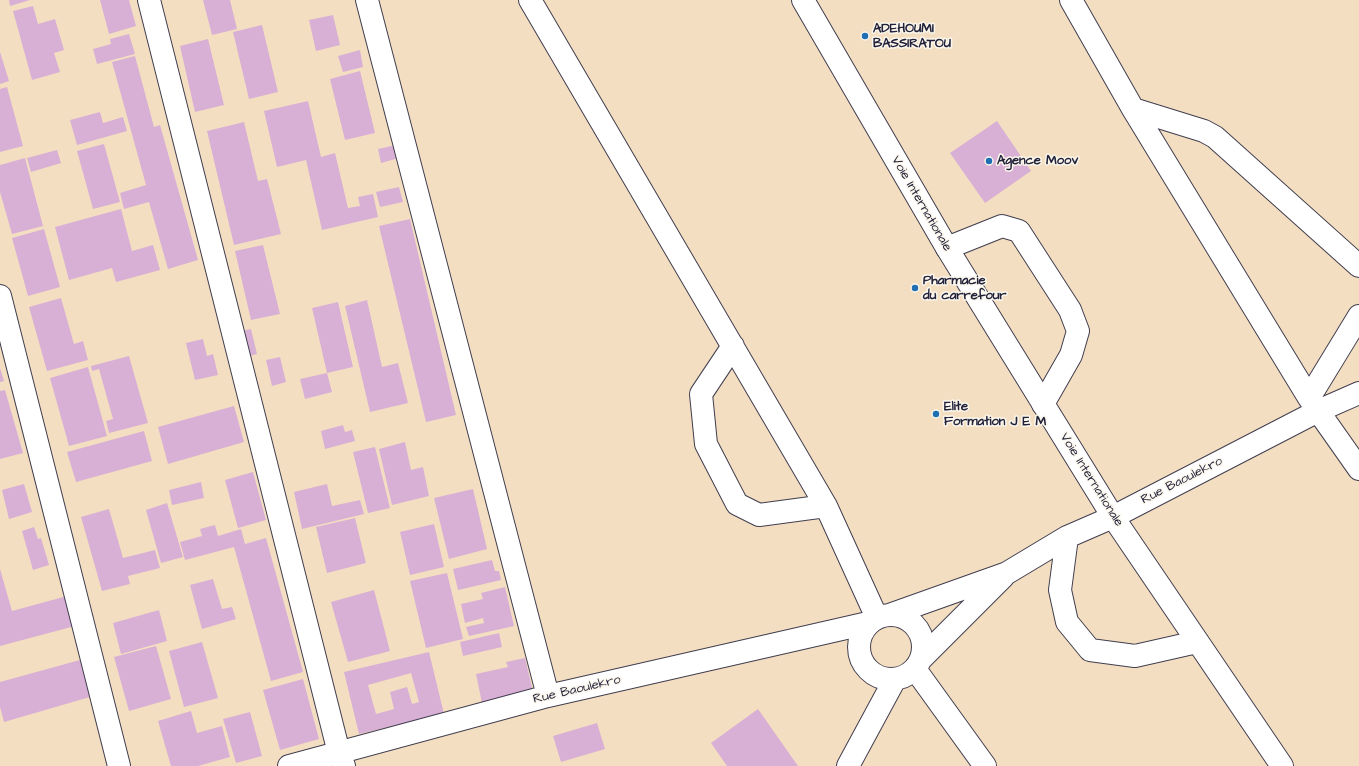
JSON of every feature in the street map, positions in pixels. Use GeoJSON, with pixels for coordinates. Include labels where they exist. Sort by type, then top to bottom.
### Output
{"type":"FeatureCollection","features":[{"type":"Feature","properties":{"kind":"street"},"geometry":{"type":"LineString","coordinates":[[149,0],[342,759]]}},
{"type":"Feature","properties":{"kind":"street"},"geometry":{"type":"LineString","coordinates":[[367,0],[548,696]]}},
{"type":"Feature","properties":{"kind":"street"},"geometry":{"type":"LineString","coordinates":[[530,0],[826,506],[878,619]]}},
{"type":"Feature","properties":{"kind":"street","name":"Voie Internationale"},"geometry":{"type":"LineString","coordinates":[[803,0],[947,248],[1113,517],[1282,766]]}},
{"type":"Feature","properties":{"kind":"street"},"geometry":{"type":"LineString","coordinates":[[1071,0],[1133,109],[1314,405],[1359,469]]}},
{"type":"Feature","properties":{"kind":"street"},"geometry":{"type":"LineString","coordinates":[[1133,109],[1204,131],[1215,137],[1359,266]]}},
{"type":"Feature","properties":{"kind":"street"},"geometry":{"type":"LineString","coordinates":[[947,248],[1002,226],[1019,231],[1070,310],[1078,331],[1071,355],[1043,404]]}},
{"type":"Feature","properties":{"kind":"street"},"geometry":{"type":"LineString","coordinates":[[0,296],[119,766]]}},
{"type":"Feature","properties":{"kind":"street"},"geometry":{"type":"LineString","coordinates":[[1314,405],[1359,316]]}},
{"type":"Feature","properties":{"kind":"street"},"geometry":{"type":"LineString","coordinates":[[733,346],[701,394],[706,444],[737,504],[759,515],[826,506]]}},
{"type":"Feature","properties":{"kind":"street","name":"Rue Baoulekro"},"geometry":{"type":"LineString","coordinates":[[289,766],[342,759],[548,696],[878,619],[1007,573],[1067,537],[1113,517],[1314,405],[1359,393]]}},
{"type":"Feature","properties":{"kind":"street"},"geometry":{"type":"LineString","coordinates":[[1067,537],[1060,590],[1067,622],[1090,650],[1135,656],[1197,642]]}},
{"type":"Feature","properties":{"kind":"street","name":"Rue Baoulekro"},"geometry":{"type":"LineString","coordinates":[[918,663],[1007,573]]}},
{"type":"Feature","properties":{"kind":"street"},"geometry":{"type":"LineString","coordinates":[[848,766],[895,679],[918,663],[923,642],[917,627],[905,617],[878,619],[863,631],[859,641],[859,651],[862,661],[868,669],[885,679],[895,679]]}},
{"type":"Feature","properties":{"kind":"street"},"geometry":{"type":"LineString","coordinates":[[918,663],[985,766]]}},
{"type":"Feature","properties":{"kind":"building"},"geometry":{"type":"Polygon","coordinates":[[[9,0],[30,0],[10,6],[9,0]]]}},
{"type":"Feature","properties":{"kind":"building"},"geometry":{"type":"Polygon","coordinates":[[[100,0],[129,0],[136,26],[109,34],[100,0]]]}},
{"type":"Feature","properties":{"kind":"building"},"geometry":{"type":"Polygon","coordinates":[[[203,0],[230,0],[237,29],[212,35],[203,0]]]}},
{"type":"Feature","properties":{"kind":"building"},"geometry":{"type":"Polygon","coordinates":[[[33,6],[38,24],[55,19],[64,50],[54,53],[60,72],[32,80],[13,11],[33,6]]]}},
{"type":"Feature","properties":{"kind":"building"},"geometry":{"type":"Polygon","coordinates":[[[333,15],[340,45],[316,51],[309,20],[333,15]]]}},
{"type":"Feature","properties":{"kind":"building"},"geometry":{"type":"Polygon","coordinates":[[[262,25],[278,92],[249,99],[233,32],[262,25]]]}},
{"type":"Feature","properties":{"kind":"building"},"geometry":{"type":"Polygon","coordinates":[[[129,34],[135,54],[97,64],[93,49],[111,44],[110,39],[129,34]]]}},
{"type":"Feature","properties":{"kind":"building"},"geometry":{"type":"Polygon","coordinates":[[[208,39],[224,105],[195,112],[180,46],[208,39]]]}},
{"type":"Feature","properties":{"kind":"building"},"geometry":{"type":"Polygon","coordinates":[[[360,50],[363,67],[343,72],[338,56],[360,50]]]}},
{"type":"Feature","properties":{"kind":"building"},"geometry":{"type":"Polygon","coordinates":[[[0,52],[9,81],[0,84],[0,52]]]}},
{"type":"Feature","properties":{"kind":"building"},"geometry":{"type":"Polygon","coordinates":[[[135,56],[154,127],[160,125],[198,260],[168,269],[149,202],[124,209],[120,193],[146,185],[112,62],[135,56]]]}},
{"type":"Feature","properties":{"kind":"building"},"geometry":{"type":"Polygon","coordinates":[[[360,71],[375,133],[345,140],[330,79],[360,71]]]}},
{"type":"Feature","properties":{"kind":"building"},"geometry":{"type":"Polygon","coordinates":[[[7,87],[23,146],[0,152],[0,89],[7,87]]]}},
{"type":"Feature","properties":{"kind":"building"},"geometry":{"type":"Polygon","coordinates":[[[308,101],[321,157],[335,153],[348,208],[360,206],[358,197],[373,194],[378,217],[322,230],[306,160],[277,167],[264,111],[308,101]]]}},
{"type":"Feature","properties":{"kind":"building"},"geometry":{"type":"Polygon","coordinates":[[[100,112],[103,123],[123,117],[127,131],[77,145],[70,120],[100,112]]]}},
{"type":"Feature","properties":{"kind":"building"},"geometry":{"type":"Polygon","coordinates":[[[997,121],[1031,171],[985,203],[950,153],[997,121]]]}},
{"type":"Feature","properties":{"kind":"building"},"geometry":{"type":"Polygon","coordinates":[[[244,122],[258,181],[267,179],[281,234],[234,245],[207,131],[244,122]]]}},
{"type":"Feature","properties":{"kind":"building"},"geometry":{"type":"Polygon","coordinates":[[[104,144],[120,202],[93,209],[77,151],[104,144]]]}},
{"type":"Feature","properties":{"kind":"building"},"geometry":{"type":"Polygon","coordinates":[[[396,145],[399,158],[381,163],[378,149],[396,145]]]}},
{"type":"Feature","properties":{"kind":"building"},"geometry":{"type":"Polygon","coordinates":[[[57,150],[61,163],[31,172],[27,158],[57,150]]]}},
{"type":"Feature","properties":{"kind":"building"},"geometry":{"type":"Polygon","coordinates":[[[25,158],[43,226],[12,234],[0,192],[0,165],[25,158]]]}},
{"type":"Feature","properties":{"kind":"building"},"geometry":{"type":"Polygon","coordinates":[[[399,187],[403,202],[380,207],[376,192],[399,187]]]}},
{"type":"Feature","properties":{"kind":"building"},"geometry":{"type":"Polygon","coordinates":[[[121,209],[132,251],[153,245],[160,270],[116,282],[112,268],[69,280],[55,227],[121,209]]]}},
{"type":"Feature","properties":{"kind":"building"},"geometry":{"type":"Polygon","coordinates":[[[410,219],[456,415],[426,422],[379,226],[410,219]]]}},
{"type":"Feature","properties":{"kind":"building"},"geometry":{"type":"Polygon","coordinates":[[[44,229],[60,287],[28,296],[12,238],[44,229]]]}},
{"type":"Feature","properties":{"kind":"building"},"geometry":{"type":"Polygon","coordinates":[[[263,245],[280,314],[251,320],[235,251],[263,245]]]}},
{"type":"Feature","properties":{"kind":"building"},"geometry":{"type":"Polygon","coordinates":[[[61,298],[74,344],[83,341],[88,360],[47,371],[29,307],[61,298]]]}},
{"type":"Feature","properties":{"kind":"building"},"geometry":{"type":"Polygon","coordinates":[[[367,300],[382,367],[398,363],[408,403],[370,412],[345,306],[367,300]]]}},
{"type":"Feature","properties":{"kind":"building"},"geometry":{"type":"Polygon","coordinates":[[[338,302],[353,367],[327,373],[312,308],[338,302]]]}},
{"type":"Feature","properties":{"kind":"building"},"geometry":{"type":"Polygon","coordinates":[[[251,329],[257,354],[242,358],[236,332],[251,329]]]}},
{"type":"Feature","properties":{"kind":"building"},"geometry":{"type":"Polygon","coordinates":[[[203,339],[207,356],[213,354],[218,375],[195,380],[186,343],[203,339]]]}},
{"type":"Feature","properties":{"kind":"building"},"geometry":{"type":"Polygon","coordinates":[[[129,356],[148,423],[109,433],[106,421],[113,419],[99,369],[92,371],[91,366],[129,356]]]}},
{"type":"Feature","properties":{"kind":"building"},"geometry":{"type":"Polygon","coordinates":[[[280,357],[286,382],[272,386],[266,360],[280,357]]]}},
{"type":"Feature","properties":{"kind":"building"},"geometry":{"type":"Polygon","coordinates":[[[88,367],[107,436],[69,446],[50,378],[88,367]]]}},
{"type":"Feature","properties":{"kind":"building"},"geometry":{"type":"Polygon","coordinates":[[[0,368],[4,381],[0,382],[0,368]]]}},
{"type":"Feature","properties":{"kind":"building"},"geometry":{"type":"Polygon","coordinates":[[[327,373],[332,392],[305,399],[300,379],[327,373]]]}},
{"type":"Feature","properties":{"kind":"building"},"geometry":{"type":"Polygon","coordinates":[[[5,390],[23,453],[0,459],[0,391],[5,390]]]}},
{"type":"Feature","properties":{"kind":"building"},"geometry":{"type":"Polygon","coordinates":[[[234,406],[244,442],[168,464],[158,427],[234,406]]]}},
{"type":"Feature","properties":{"kind":"building"},"geometry":{"type":"Polygon","coordinates":[[[343,425],[345,432],[352,430],[355,441],[325,449],[321,431],[343,425]]]}},
{"type":"Feature","properties":{"kind":"building"},"geometry":{"type":"Polygon","coordinates":[[[144,431],[152,461],[76,482],[67,452],[144,431]]]}},
{"type":"Feature","properties":{"kind":"building"},"geometry":{"type":"Polygon","coordinates":[[[405,442],[411,470],[423,467],[429,496],[392,505],[379,449],[405,442]]]}},
{"type":"Feature","properties":{"kind":"building"},"geometry":{"type":"Polygon","coordinates":[[[375,447],[390,508],[368,513],[353,452],[375,447]]]}},
{"type":"Feature","properties":{"kind":"building"},"geometry":{"type":"Polygon","coordinates":[[[253,472],[266,520],[238,528],[225,480],[253,472]]]}},
{"type":"Feature","properties":{"kind":"building"},"geometry":{"type":"Polygon","coordinates":[[[201,482],[204,498],[172,505],[169,490],[201,482]]]}},
{"type":"Feature","properties":{"kind":"building"},"geometry":{"type":"Polygon","coordinates":[[[24,484],[32,512],[9,519],[2,490],[24,484]]]}},
{"type":"Feature","properties":{"kind":"building"},"geometry":{"type":"Polygon","coordinates":[[[327,484],[332,506],[360,500],[364,514],[302,529],[294,492],[327,484]]]}},
{"type":"Feature","properties":{"kind":"building"},"geometry":{"type":"Polygon","coordinates":[[[473,489],[487,549],[449,559],[434,498],[473,489]]]}},
{"type":"Feature","properties":{"kind":"building"},"geometry":{"type":"Polygon","coordinates":[[[167,503],[183,557],[161,563],[146,510],[167,503]]]}},
{"type":"Feature","properties":{"kind":"building"},"geometry":{"type":"Polygon","coordinates":[[[109,509],[123,558],[155,550],[160,568],[128,576],[130,584],[102,591],[81,517],[109,509]]]}},
{"type":"Feature","properties":{"kind":"building"},"geometry":{"type":"Polygon","coordinates":[[[355,518],[366,563],[327,573],[316,527],[355,518]]]}},
{"type":"Feature","properties":{"kind":"building"},"geometry":{"type":"Polygon","coordinates":[[[434,524],[444,567],[410,575],[400,532],[434,524]]]}},
{"type":"Feature","properties":{"kind":"building"},"geometry":{"type":"Polygon","coordinates":[[[215,525],[218,536],[241,529],[245,544],[266,538],[303,672],[271,681],[234,547],[185,560],[180,542],[202,536],[200,529],[215,525]]]}},
{"type":"Feature","properties":{"kind":"building"},"geometry":{"type":"Polygon","coordinates":[[[34,527],[38,539],[41,538],[49,565],[33,570],[22,531],[34,527]]]}},
{"type":"Feature","properties":{"kind":"building"},"geometry":{"type":"Polygon","coordinates":[[[492,560],[495,571],[499,571],[501,580],[458,590],[453,569],[492,560]]]}},
{"type":"Feature","properties":{"kind":"building"},"geometry":{"type":"Polygon","coordinates":[[[0,569],[12,611],[67,596],[75,626],[0,646],[0,569]]]}},
{"type":"Feature","properties":{"kind":"building"},"geometry":{"type":"Polygon","coordinates":[[[447,573],[463,639],[426,648],[410,581],[447,573]]]}},
{"type":"Feature","properties":{"kind":"building"},"geometry":{"type":"Polygon","coordinates":[[[213,579],[222,609],[232,607],[236,619],[202,629],[190,585],[213,579]]]}},
{"type":"Feature","properties":{"kind":"building"},"geometry":{"type":"Polygon","coordinates":[[[505,587],[514,626],[469,636],[466,627],[484,623],[483,618],[465,623],[461,604],[483,599],[481,593],[505,587]]]}},
{"type":"Feature","properties":{"kind":"building"},"geometry":{"type":"Polygon","coordinates":[[[374,590],[390,651],[348,662],[331,602],[374,590]]]}},
{"type":"Feature","properties":{"kind":"building"},"geometry":{"type":"Polygon","coordinates":[[[159,610],[167,641],[121,654],[113,623],[159,610]]]}},
{"type":"Feature","properties":{"kind":"building"},"geometry":{"type":"Polygon","coordinates":[[[499,633],[502,647],[463,656],[460,642],[499,633]]]}},
{"type":"Feature","properties":{"kind":"building"},"geometry":{"type":"Polygon","coordinates":[[[202,642],[218,698],[184,707],[169,651],[202,642]]]}},
{"type":"Feature","properties":{"kind":"building"},"geometry":{"type":"Polygon","coordinates":[[[156,646],[171,699],[129,711],[114,657],[156,646]]]}},
{"type":"Feature","properties":{"kind":"building"},"geometry":{"type":"Polygon","coordinates":[[[429,652],[444,714],[359,734],[344,672],[429,652]],[[411,673],[368,685],[376,714],[394,709],[390,692],[407,687],[412,704],[419,702],[411,673]]]}},
{"type":"Feature","properties":{"kind":"building"},"geometry":{"type":"Polygon","coordinates":[[[525,658],[534,696],[483,708],[476,674],[508,667],[506,662],[525,658]]]}},
{"type":"Feature","properties":{"kind":"building"},"geometry":{"type":"Polygon","coordinates":[[[80,660],[90,697],[4,722],[0,707],[0,682],[80,660]]]}},
{"type":"Feature","properties":{"kind":"building"},"geometry":{"type":"Polygon","coordinates":[[[303,679],[319,739],[280,750],[263,690],[303,679]]]}},
{"type":"Feature","properties":{"kind":"building"},"geometry":{"type":"Polygon","coordinates":[[[758,709],[798,766],[727,766],[711,743],[758,709]]]}},
{"type":"Feature","properties":{"kind":"building"},"geometry":{"type":"Polygon","coordinates":[[[191,711],[197,733],[222,726],[230,757],[198,766],[171,766],[158,721],[191,711]]]}},
{"type":"Feature","properties":{"kind":"building"},"geometry":{"type":"Polygon","coordinates":[[[250,712],[262,756],[236,763],[223,719],[250,712]]]}},
{"type":"Feature","properties":{"kind":"building"},"geometry":{"type":"Polygon","coordinates":[[[597,723],[605,749],[561,762],[553,736],[597,723]]]}},
{"type":"Feature","properties":{"kind":"place","name":"ADEHOUMI BASSIRATOU"},"geometry":{"type":"Point","coordinates":[865,36]}},
{"type":"Feature","properties":{"kind":"place","name":"Agence Moov"},"geometry":{"type":"Point","coordinates":[989,161]}},
{"type":"Feature","properties":{"kind":"place","name":"Pharmacie du carrefour"},"geometry":{"type":"Point","coordinates":[915,288]}},
{"type":"Feature","properties":{"kind":"place","name":"Elite Formation J E M"},"geometry":{"type":"Point","coordinates":[936,414]}}]}
